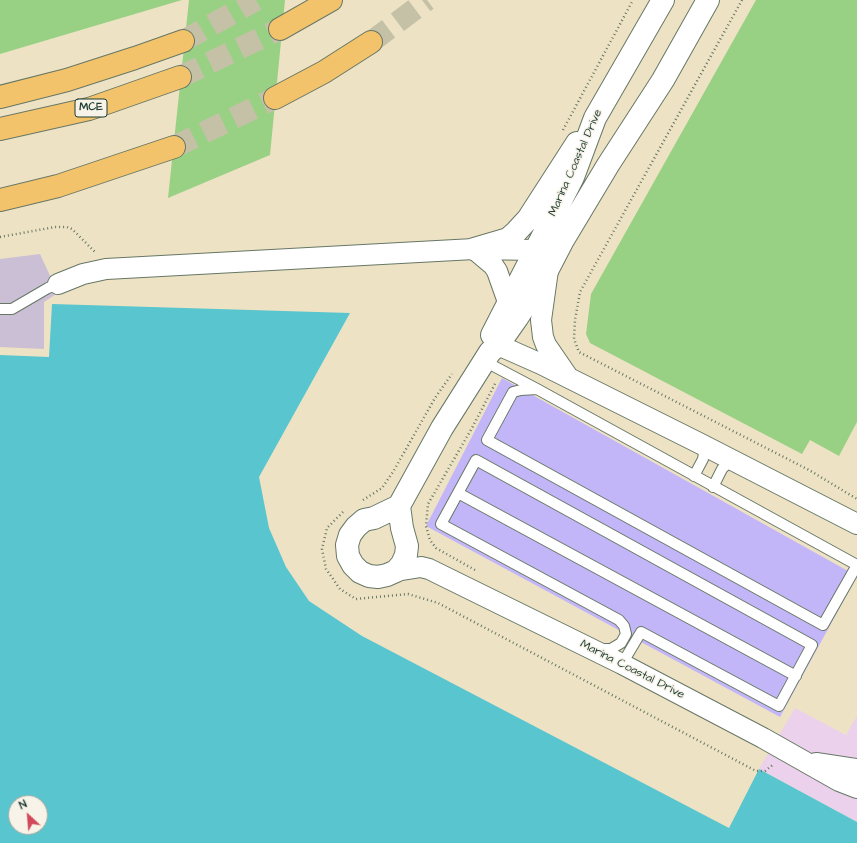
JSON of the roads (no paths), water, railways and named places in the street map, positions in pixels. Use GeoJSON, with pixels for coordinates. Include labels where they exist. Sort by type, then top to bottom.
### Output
{"type":"FeatureCollection","features":[{"type":"Feature","properties":{"kind":"highway"},"geometry":{"type":"LineString","coordinates":[[280,29],[331,0]]}},
{"type":"Feature","properties":{"kind":"highway"},"geometry":{"type":"LineString","coordinates":[[0,97],[67,80],[183,41]]}},
{"type":"Feature","properties":{"kind":"highway"},"geometry":{"type":"LineString","coordinates":[[275,98],[324,72],[371,42]]}},
{"type":"Feature","properties":{"kind":"highway","name":"MCE"},"geometry":{"type":"LineString","coordinates":[[0,129],[89,109],[180,77]]}},
{"type":"Feature","properties":{"kind":"highway"},"geometry":{"type":"LineString","coordinates":[[0,200],[58,186],[174,147]]}},
{"type":"Feature","properties":{"kind":"street","name":"Marina Coastal Drive"},"geometry":{"type":"LineString","coordinates":[[491,353],[491,338],[573,177],[595,118],[663,0]]}},
{"type":"Feature","properties":{"kind":"street","name":"Marina Coastal Drive"},"geometry":{"type":"LineString","coordinates":[[708,0],[663,80],[608,165],[563,240],[548,269],[517,318],[491,353],[442,428],[399,506],[374,518],[364,520],[356,527],[350,535],[347,545],[348,556],[353,565],[360,572],[369,576],[378,577],[388,575],[396,571],[421,567],[425,568],[622,664],[800,757],[839,781],[857,788]]}},
{"type":"Feature","properties":{"kind":"street"},"geometry":{"type":"LineString","coordinates":[[474,249],[508,239],[516,232],[528,219],[560,167],[595,118]]}},
{"type":"Feature","properties":{"kind":"street"},"geometry":{"type":"LineString","coordinates":[[58,284],[83,274],[106,269],[474,249],[536,250],[563,240]]}},
{"type":"Feature","properties":{"kind":"street"},"geometry":{"type":"LineString","coordinates":[[474,249],[497,271],[508,302]]}},
{"type":"Feature","properties":{"kind":"street","name":"Marina Coastal Drive"},"geometry":{"type":"LineString","coordinates":[[548,269],[542,320],[544,337],[546,345],[569,378]]}},
{"type":"Feature","properties":{"kind":"street","name":"Marina Coastal Drive"},"geometry":{"type":"LineString","coordinates":[[491,353],[541,364],[734,460],[857,524]]}},
{"type":"Feature","properties":{"kind":"street","name":"Marina Coastal Drive"},"geometry":{"type":"LineString","coordinates":[[396,571],[402,564],[406,555],[407,546],[402,528],[399,506]]}},
{"type":"Feature","properties":{"kind":"street","name":"Marina Coastal Drive"},"geometry":{"type":"LineString","coordinates":[[405,537],[420,557],[462,586]]}},
{"type":"Feature","properties":{"kind":"street","name":"Marina Coastal Drive"},"geometry":{"type":"LineString","coordinates":[[800,757],[857,769]]}},
{"type":"Feature","properties":{"kind":"street"},"geometry":{"type":"LineString","coordinates":[[800,757],[851,759],[857,757]]}},
{"type":"Feature","properties":{"kind":"lane"},"geometry":{"type":"LineString","coordinates":[[0,309],[12,309],[48,288],[58,284]]}},
{"type":"Feature","properties":{"kind":"lane"},"geometry":{"type":"LineString","coordinates":[[491,353],[537,389],[857,565],[823,625],[486,440],[513,392],[537,389]]}},
{"type":"Feature","properties":{"kind":"lane"},"geometry":{"type":"LineString","coordinates":[[694,476],[703,459],[704,453],[701,444]]}},
{"type":"Feature","properties":{"kind":"lane"},"geometry":{"type":"LineString","coordinates":[[590,649],[610,649],[621,643],[626,634],[624,626],[619,620],[441,524],[476,460],[812,645],[779,706],[641,632],[622,664]]}},
{"type":"Feature","properties":{"kind":"lane"},"geometry":{"type":"LineString","coordinates":[[714,487],[722,469],[734,460]]}},
{"type":"Feature","properties":{"kind":"lane"},"geometry":{"type":"LineString","coordinates":[[458,492],[796,676]]}},
{"type":"Feature","properties":{"kind":"water"},"geometry":{"type":"Polygon","coordinates":[[[52,304],[350,313],[259,477],[269,528],[286,567],[309,601],[362,636],[729,828],[759,769],[857,822],[857,843],[0,843],[0,355],[49,357],[52,304]]]}},
{"type":"Feature","properties":{"kind":"tunnel"},"geometry":{"type":"LineString","coordinates":[[183,41],[256,0]]}},
{"type":"Feature","properties":{"kind":"tunnel"},"geometry":{"type":"LineString","coordinates":[[371,42],[427,0]]}},
{"type":"Feature","properties":{"kind":"tunnel"},"geometry":{"type":"LineString","coordinates":[[180,77],[280,29]]}},
{"type":"Feature","properties":{"kind":"tunnel"},"geometry":{"type":"LineString","coordinates":[[174,147],[275,98]]}}]}
